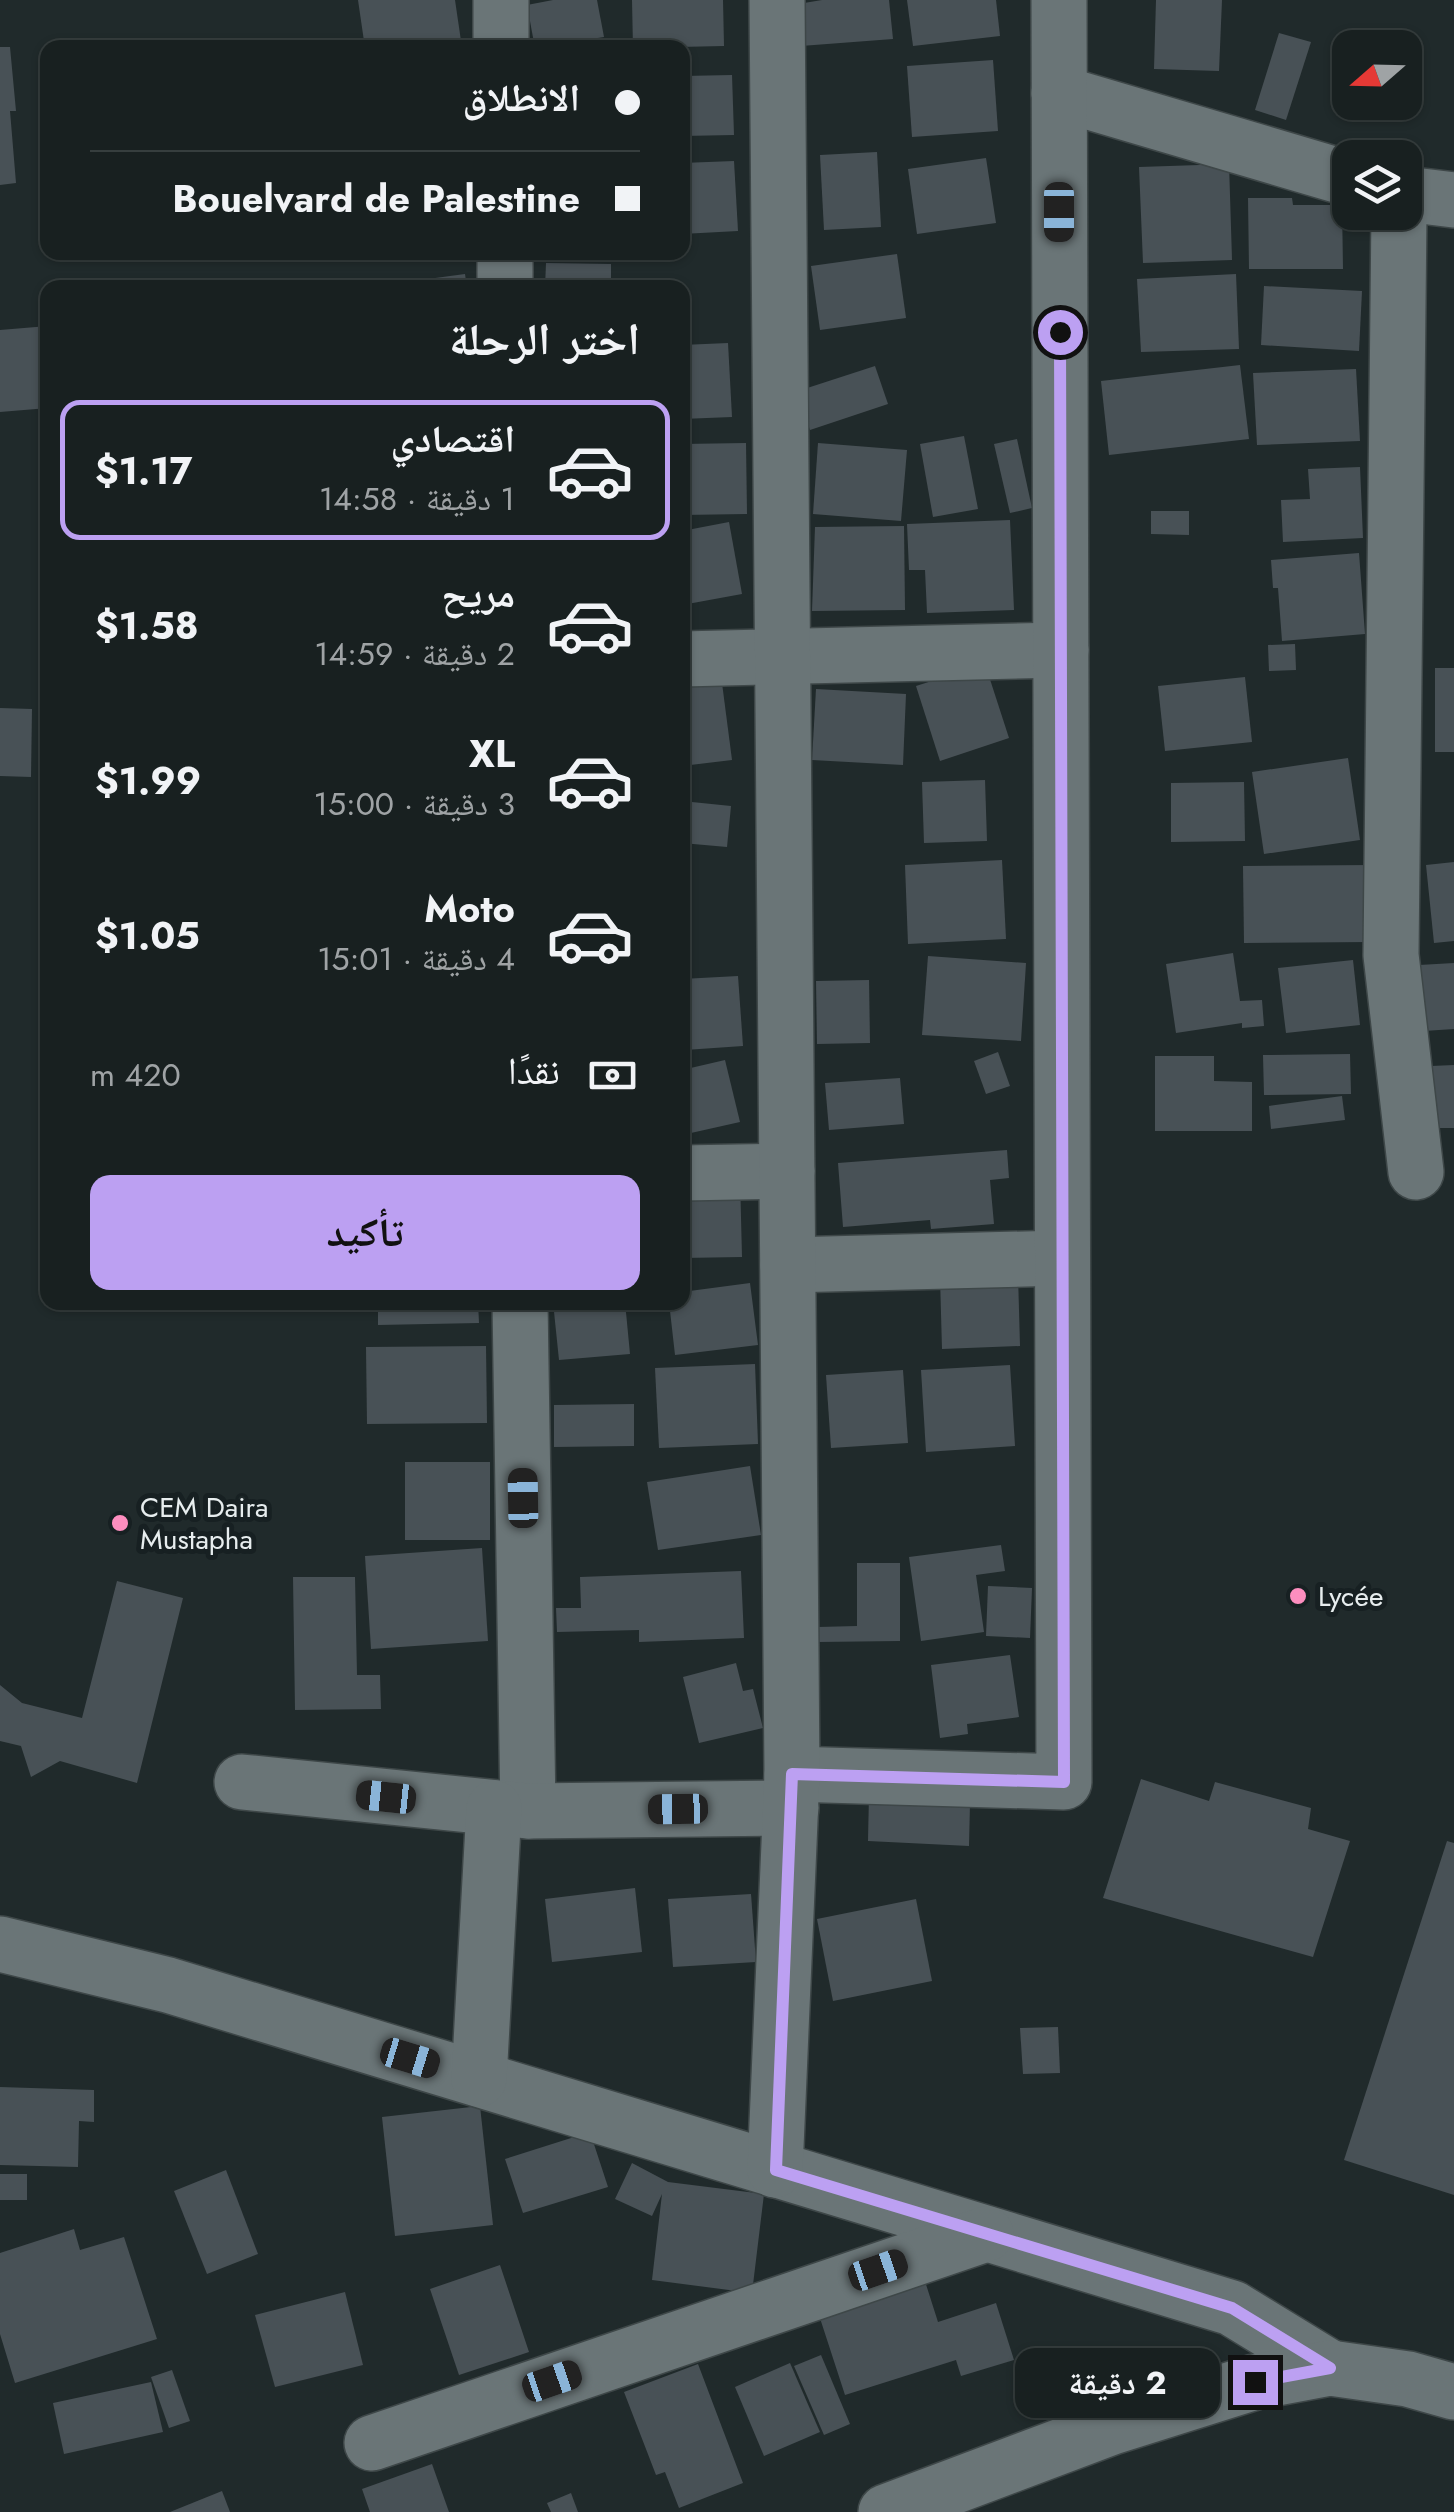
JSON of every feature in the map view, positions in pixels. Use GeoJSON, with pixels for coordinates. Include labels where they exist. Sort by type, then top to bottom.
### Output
{"type":"FeatureCollection","features":[{"type":"Feature","properties":{"kind":"street"},"geometry":{"type":"LineString","coordinates":[[501,0],[502,40]]}},
{"type":"Feature","properties":{"kind":"street"},"geometry":{"type":"LineString","coordinates":[[776,2170],[792,1791],[777,0]]}},
{"type":"Feature","properties":{"kind":"street"},"geometry":{"type":"LineString","coordinates":[[242,1782],[511,1809],[792,1791],[1064,1782],[1058,0]]}},
{"type":"Feature","properties":{"kind":"street"},"geometry":{"type":"LineString","coordinates":[[1059,93],[1332,174]]}},
{"type":"Feature","properties":{"kind":"street"},"geometry":{"type":"LineString","coordinates":[[1422,196],[1454,200]]}},
{"type":"Feature","properties":{"kind":"street"},"geometry":{"type":"LineString","coordinates":[[1399,230],[1391,955],[1416,1172]]}},
{"type":"Feature","properties":{"kind":"street"},"geometry":{"type":"LineString","coordinates":[[690,659],[1061,650]]}},
{"type":"Feature","properties":{"kind":"street"},"geometry":{"type":"LineString","coordinates":[[690,1172],[787,1171]]}},
{"type":"Feature","properties":{"kind":"street"},"geometry":{"type":"LineString","coordinates":[[788,1265],[1062,1258]]}},
{"type":"Feature","properties":{"kind":"street"},"geometry":{"type":"LineString","coordinates":[[479,2080],[511,1809],[520,1310]]}},
{"type":"Feature","properties":{"kind":"street"},"geometry":{"type":"LineString","coordinates":[[0,1944],[168,1985],[1232,2308],[1330,2368]]}},
{"type":"Feature","properties":{"kind":"street"},"geometry":{"type":"LineString","coordinates":[[372,2442],[986,2234]]}},
{"type":"Feature","properties":{"kind":"street"},"geometry":{"type":"LineString","coordinates":[[886,2512],[1112,2426],[1255,2382],[1330,2368],[1408,2379],[1454,2392]]}},
{"type":"Feature","properties":{"kind":"building"},"geometry":{"type":"Polygon","coordinates":[[[358,0],[455,0],[461,40],[364,40],[358,0]]]}},
{"type":"Feature","properties":{"kind":"building"},"geometry":{"type":"Polygon","coordinates":[[[553,0],[597,0],[604,37],[534,40],[527,5],[553,0]]]}},
{"type":"Feature","properties":{"kind":"building"},"geometry":{"type":"Polygon","coordinates":[[[632,0],[723,0],[724,46],[690,47],[690,40],[633,40],[632,0]]]}},
{"type":"Feature","properties":{"kind":"building"},"geometry":{"type":"Polygon","coordinates":[[[889,0],[893,39],[801,46],[798,4],[889,0]]]}},
{"type":"Feature","properties":{"kind":"building"},"geometry":{"type":"Polygon","coordinates":[[[907,0],[996,0],[1000,36],[913,46],[907,0]]]}},
{"type":"Feature","properties":{"kind":"building"},"geometry":{"type":"Polygon","coordinates":[[[1156,0],[1222,0],[1219,71],[1154,69],[1156,0]]]}},
{"type":"Feature","properties":{"kind":"building"},"geometry":{"type":"Polygon","coordinates":[[[1279,33],[1311,42],[1286,120],[1255,110],[1279,33]]]}},
{"type":"Feature","properties":{"kind":"building"},"geometry":{"type":"Polygon","coordinates":[[[0,47],[10,47],[16,111],[10,111],[16,183],[0,185],[0,47]]]}},
{"type":"Feature","properties":{"kind":"building"},"geometry":{"type":"Polygon","coordinates":[[[993,60],[998,131],[912,137],[907,66],[993,60]]]}},
{"type":"Feature","properties":{"kind":"building"},"geometry":{"type":"Polygon","coordinates":[[[732,75],[734,135],[690,136],[690,76],[732,75]]]}},
{"type":"Feature","properties":{"kind":"building"},"geometry":{"type":"Polygon","coordinates":[[[877,152],[881,227],[824,230],[820,155],[877,152]]]}},
{"type":"Feature","properties":{"kind":"building"},"geometry":{"type":"Polygon","coordinates":[[[986,158],[996,223],[917,234],[908,169],[986,158]]]}},
{"type":"Feature","properties":{"kind":"building"},"geometry":{"type":"Polygon","coordinates":[[[734,161],[738,231],[690,234],[690,163],[734,161]]]}},
{"type":"Feature","properties":{"kind":"building"},"geometry":{"type":"Polygon","coordinates":[[[1229,164],[1232,260],[1143,263],[1139,167],[1229,164]]]}},
{"type":"Feature","properties":{"kind":"building"},"geometry":{"type":"Polygon","coordinates":[[[1248,198],[1292,198],[1293,205],[1332,205],[1332,230],[1342,230],[1343,269],[1249,269],[1248,198]]]}},
{"type":"Feature","properties":{"kind":"building"},"geometry":{"type":"Polygon","coordinates":[[[897,254],[906,318],[820,330],[811,266],[897,254]]]}},
{"type":"Feature","properties":{"kind":"building"},"geometry":{"type":"Polygon","coordinates":[[[546,263],[611,264],[611,280],[545,280],[546,263]]]}},
{"type":"Feature","properties":{"kind":"building"},"geometry":{"type":"Polygon","coordinates":[[[465,274],[466,280],[420,280],[465,274]]]}},
{"type":"Feature","properties":{"kind":"building"},"geometry":{"type":"Polygon","coordinates":[[[1236,274],[1239,349],[1141,352],[1137,279],[1236,274]]]}},
{"type":"Feature","properties":{"kind":"building"},"geometry":{"type":"Polygon","coordinates":[[[1264,286],[1362,291],[1359,351],[1261,345],[1264,286]]]}},
{"type":"Feature","properties":{"kind":"building"},"geometry":{"type":"Polygon","coordinates":[[[40,327],[40,409],[0,412],[0,330],[40,327]]]}},
{"type":"Feature","properties":{"kind":"building"},"geometry":{"type":"Polygon","coordinates":[[[728,343],[732,417],[690,419],[690,345],[728,343]]]}},
{"type":"Feature","properties":{"kind":"building"},"geometry":{"type":"Polygon","coordinates":[[[1240,365],[1249,439],[1109,455],[1101,381],[1240,365]]]}},
{"type":"Feature","properties":{"kind":"building"},"geometry":{"type":"Polygon","coordinates":[[[875,366],[888,404],[810,430],[798,391],[875,366]]]}},
{"type":"Feature","properties":{"kind":"building"},"geometry":{"type":"Polygon","coordinates":[[[1356,369],[1360,441],[1257,445],[1253,373],[1356,369]]]}},
{"type":"Feature","properties":{"kind":"building"},"geometry":{"type":"Polygon","coordinates":[[[964,436],[978,509],[933,517],[920,444],[964,436]]]}},
{"type":"Feature","properties":{"kind":"building"},"geometry":{"type":"Polygon","coordinates":[[[1017,439],[1032,508],[1010,513],[994,444],[1017,439]]]}},
{"type":"Feature","properties":{"kind":"building"},"geometry":{"type":"Polygon","coordinates":[[[746,443],[747,514],[690,515],[690,444],[746,443]]]}},
{"type":"Feature","properties":{"kind":"building"},"geometry":{"type":"Polygon","coordinates":[[[818,443],[907,450],[901,521],[813,514],[818,443]]]}},
{"type":"Feature","properties":{"kind":"building"},"geometry":{"type":"Polygon","coordinates":[[[1360,467],[1363,538],[1283,542],[1281,500],[1310,499],[1308,469],[1360,467]]]}},
{"type":"Feature","properties":{"kind":"building"},"geometry":{"type":"Polygon","coordinates":[[[1151,511],[1189,511],[1189,535],[1151,534],[1151,511]]]}},
{"type":"Feature","properties":{"kind":"building"},"geometry":{"type":"Polygon","coordinates":[[[1010,520],[1014,610],[927,613],[925,570],[909,570],[907,524],[1010,520]]]}},
{"type":"Feature","properties":{"kind":"building"},"geometry":{"type":"Polygon","coordinates":[[[729,522],[742,594],[690,604],[690,529],[729,522]]]}},
{"type":"Feature","properties":{"kind":"building"},"geometry":{"type":"Polygon","coordinates":[[[904,526],[905,610],[812,611],[815,527],[904,526]]]}},
{"type":"Feature","properties":{"kind":"building"},"geometry":{"type":"Polygon","coordinates":[[[1359,553],[1365,634],[1282,641],[1278,588],[1273,588],[1271,560],[1359,553]]]}},
{"type":"Feature","properties":{"kind":"building"},"geometry":{"type":"Polygon","coordinates":[[[1295,644],[1296,670],[1269,671],[1268,645],[1295,644]]]}},
{"type":"Feature","properties":{"kind":"building"},"geometry":{"type":"Polygon","coordinates":[[[985,664],[1009,738],[940,761],[916,686],[985,664]]]}},
{"type":"Feature","properties":{"kind":"building"},"geometry":{"type":"Polygon","coordinates":[[[1435,668],[1454,668],[1454,752],[1435,752],[1435,668]]]}},
{"type":"Feature","properties":{"kind":"building"},"geometry":{"type":"Polygon","coordinates":[[[1245,677],[1252,742],[1165,751],[1158,686],[1245,677]]]}},
{"type":"Feature","properties":{"kind":"building"},"geometry":{"type":"Polygon","coordinates":[[[722,683],[732,760],[690,765],[690,687],[722,683]]]}},
{"type":"Feature","properties":{"kind":"building"},"geometry":{"type":"Polygon","coordinates":[[[816,689],[906,694],[903,765],[812,760],[816,689]]]}},
{"type":"Feature","properties":{"kind":"building"},"geometry":{"type":"Polygon","coordinates":[[[0,708],[32,709],[31,777],[0,776],[0,708]]]}},
{"type":"Feature","properties":{"kind":"building"},"geometry":{"type":"Polygon","coordinates":[[[1348,758],[1360,840],[1264,854],[1252,772],[1348,758]]]}},
{"type":"Feature","properties":{"kind":"building"},"geometry":{"type":"Polygon","coordinates":[[[985,780],[987,841],[924,843],[922,782],[985,780]]]}},
{"type":"Feature","properties":{"kind":"building"},"geometry":{"type":"Polygon","coordinates":[[[1244,782],[1245,841],[1171,842],[1171,783],[1244,782]]]}},
{"type":"Feature","properties":{"kind":"building"},"geometry":{"type":"Polygon","coordinates":[[[690,802],[731,806],[727,847],[690,844],[690,802]]]}},
{"type":"Feature","properties":{"kind":"building"},"geometry":{"type":"Polygon","coordinates":[[[1002,860],[1006,939],[908,944],[905,865],[1002,860]]]}},
{"type":"Feature","properties":{"kind":"building"},"geometry":{"type":"Polygon","coordinates":[[[1454,862],[1454,941],[1434,943],[1426,865],[1454,862]]]}},
{"type":"Feature","properties":{"kind":"building"},"geometry":{"type":"Polygon","coordinates":[[[1373,865],[1373,942],[1244,943],[1243,866],[1373,865]]]}},
{"type":"Feature","properties":{"kind":"building"},"geometry":{"type":"Polygon","coordinates":[[[1233,953],[1240,1001],[1262,1000],[1264,1026],[1242,1028],[1242,1023],[1176,1033],[1166,964],[1233,953]]]}},
{"type":"Feature","properties":{"kind":"building"},"geometry":{"type":"Polygon","coordinates":[[[928,956],[1026,963],[1021,1041],[922,1035],[928,956]]]}},
{"type":"Feature","properties":{"kind":"building"},"geometry":{"type":"Polygon","coordinates":[[[1353,960],[1360,1025],[1286,1033],[1278,968],[1353,960]]]}},
{"type":"Feature","properties":{"kind":"building"},"geometry":{"type":"Polygon","coordinates":[[[1454,963],[1454,1029],[1424,1031],[1419,965],[1454,963]]]}},
{"type":"Feature","properties":{"kind":"building"},"geometry":{"type":"Polygon","coordinates":[[[738,976],[743,1046],[690,1050],[690,979],[738,976]]]}},
{"type":"Feature","properties":{"kind":"building"},"geometry":{"type":"Polygon","coordinates":[[[869,980],[870,1043],[817,1044],[816,981],[869,980]]]}},
{"type":"Feature","properties":{"kind":"building"},"geometry":{"type":"Polygon","coordinates":[[[998,1052],[1010,1086],[986,1094],[974,1061],[998,1052]]]}},
{"type":"Feature","properties":{"kind":"building"},"geometry":{"type":"Polygon","coordinates":[[[1350,1054],[1351,1094],[1264,1095],[1263,1055],[1350,1054]]]}},
{"type":"Feature","properties":{"kind":"building"},"geometry":{"type":"Polygon","coordinates":[[[1155,1056],[1214,1056],[1214,1081],[1252,1082],[1252,1131],[1155,1131],[1155,1056]]]}},
{"type":"Feature","properties":{"kind":"building"},"geometry":{"type":"Polygon","coordinates":[[[725,1060],[740,1122],[690,1133],[690,1068],[725,1060]]]}},
{"type":"Feature","properties":{"kind":"building"},"geometry":{"type":"Polygon","coordinates":[[[1454,1065],[1454,1128],[1434,1128],[1431,1066],[1454,1065]]]}},
{"type":"Feature","properties":{"kind":"building"},"geometry":{"type":"Polygon","coordinates":[[[900,1078],[904,1124],[829,1130],[825,1083],[900,1078]]]}},
{"type":"Feature","properties":{"kind":"building"},"geometry":{"type":"Polygon","coordinates":[[[1342,1096],[1345,1120],[1271,1129],[1269,1106],[1342,1096]]]}},
{"type":"Feature","properties":{"kind":"building"},"geometry":{"type":"Polygon","coordinates":[[[1007,1150],[1009,1178],[990,1180],[994,1224],[931,1229],[930,1220],[843,1227],[838,1163],[1007,1150]]]}},
{"type":"Feature","properties":{"kind":"building"},"geometry":{"type":"Polygon","coordinates":[[[740,1178],[742,1257],[690,1258],[690,1179],[740,1178]]]}},
{"type":"Feature","properties":{"kind":"building"},"geometry":{"type":"Polygon","coordinates":[[[1018,1275],[1020,1346],[942,1349],[940,1277],[1018,1275]]]}},
{"type":"Feature","properties":{"kind":"building"},"geometry":{"type":"Polygon","coordinates":[[[750,1283],[758,1345],[675,1355],[670,1310],[690,1310],[690,1291],[750,1283]]]}},
{"type":"Feature","properties":{"kind":"building"},"geometry":{"type":"Polygon","coordinates":[[[378,1310],[478,1310],[479,1323],[378,1325],[378,1310]]]}},
{"type":"Feature","properties":{"kind":"building"},"geometry":{"type":"Polygon","coordinates":[[[554,1310],[626,1310],[630,1354],[559,1360],[554,1310]]]}},
{"type":"Feature","properties":{"kind":"building"},"geometry":{"type":"Polygon","coordinates":[[[486,1346],[487,1423],[367,1424],[366,1347],[486,1346]]]}},
{"type":"Feature","properties":{"kind":"building"},"geometry":{"type":"Polygon","coordinates":[[[755,1364],[758,1444],[659,1448],[655,1368],[755,1364]]]}},
{"type":"Feature","properties":{"kind":"building"},"geometry":{"type":"Polygon","coordinates":[[[1010,1365],[1015,1446],[926,1452],[921,1370],[1010,1365]]]}},
{"type":"Feature","properties":{"kind":"building"},"geometry":{"type":"Polygon","coordinates":[[[903,1370],[908,1443],[831,1448],[826,1375],[903,1370]]]}},
{"type":"Feature","properties":{"kind":"building"},"geometry":{"type":"Polygon","coordinates":[[[634,1404],[634,1446],[554,1447],[554,1405],[634,1404]]]}},
{"type":"Feature","properties":{"kind":"building"},"geometry":{"type":"Polygon","coordinates":[[[405,1462],[490,1462],[490,1540],[405,1540],[405,1462]]]}},
{"type":"Feature","properties":{"kind":"building"},"geometry":{"type":"Polygon","coordinates":[[[750,1466],[761,1535],[658,1550],[647,1482],[750,1466]]]}},
{"type":"Feature","properties":{"kind":"building"},"geometry":{"type":"Polygon","coordinates":[[[1001,1545],[1005,1571],[976,1575],[984,1632],[921,1641],[909,1557],[1001,1545]]]}},
{"type":"Feature","properties":{"kind":"building"},"geometry":{"type":"Polygon","coordinates":[[[482,1548],[488,1641],[371,1649],[365,1556],[482,1548]]]}},
{"type":"Feature","properties":{"kind":"building"},"geometry":{"type":"Polygon","coordinates":[[[857,1563],[900,1563],[900,1641],[818,1642],[818,1627],[857,1626],[857,1563]]]}},
{"type":"Feature","properties":{"kind":"building"},"geometry":{"type":"Polygon","coordinates":[[[741,1571],[744,1638],[639,1642],[639,1630],[557,1632],[556,1608],[581,1608],[580,1577],[741,1571]]]}},
{"type":"Feature","properties":{"kind":"building"},"geometry":{"type":"Polygon","coordinates":[[[293,1577],[355,1577],[357,1675],[380,1675],[381,1709],[295,1710],[293,1577]]]}},
{"type":"Feature","properties":{"kind":"building"},"geometry":{"type":"Polygon","coordinates":[[[117,1581],[183,1598],[137,1783],[60,1761],[31,1777],[21,1746],[0,1741],[0,1685],[22,1703],[82,1718],[117,1581]]]}},
{"type":"Feature","properties":{"kind":"building"},"geometry":{"type":"Polygon","coordinates":[[[988,1586],[1032,1588],[1030,1638],[986,1636],[988,1586]]]}},
{"type":"Feature","properties":{"kind":"building"},"geometry":{"type":"Polygon","coordinates":[[[1010,1655],[1019,1717],[967,1724],[968,1734],[940,1738],[931,1665],[1010,1655]]]}},
{"type":"Feature","properties":{"kind":"building"},"geometry":{"type":"Polygon","coordinates":[[[736,1663],[743,1691],[753,1689],[763,1728],[699,1743],[683,1677],[736,1663]]]}},
{"type":"Feature","properties":{"kind":"building"},"geometry":{"type":"Polygon","coordinates":[[[1141,1779],[1209,1801],[1215,1782],[1311,1808],[1308,1829],[1350,1841],[1313,1957],[1103,1898],[1141,1779]]]}},
{"type":"Feature","properties":{"kind":"building"},"geometry":{"type":"Polygon","coordinates":[[[869,1794],[970,1803],[969,1846],[868,1841],[869,1794]]]}},
{"type":"Feature","properties":{"kind":"building"},"geometry":{"type":"Polygon","coordinates":[[[1447,1841],[1454,1843],[1454,2195],[1344,2160],[1447,1841]]]}},
{"type":"Feature","properties":{"kind":"building"},"geometry":{"type":"Polygon","coordinates":[[[635,1888],[642,1952],[552,1962],[545,1899],[635,1888]]]}},
{"type":"Feature","properties":{"kind":"building"},"geometry":{"type":"Polygon","coordinates":[[[751,1894],[756,1962],[673,1967],[668,1899],[751,1894]]]}},
{"type":"Feature","properties":{"kind":"building"},"geometry":{"type":"Polygon","coordinates":[[[916,1899],[932,1981],[833,2001],[817,1919],[916,1899]]]}},
{"type":"Feature","properties":{"kind":"building"},"geometry":{"type":"Polygon","coordinates":[[[1058,2027],[1060,2073],[1023,2074],[1020,2028],[1058,2027]]]}},
{"type":"Feature","properties":{"kind":"building"},"geometry":{"type":"Polygon","coordinates":[[[0,2087],[94,2090],[94,2122],[79,2121],[78,2167],[0,2165],[0,2087]]]}},
{"type":"Feature","properties":{"kind":"building"},"geometry":{"type":"Polygon","coordinates":[[[480,2106],[493,2225],[395,2236],[382,2117],[480,2106]]]}},
{"type":"Feature","properties":{"kind":"building"},"geometry":{"type":"Polygon","coordinates":[[[590,2132],[608,2187],[523,2213],[505,2159],[590,2132]]]}},
{"type":"Feature","properties":{"kind":"building"},"geometry":{"type":"Polygon","coordinates":[[[632,2163],[668,2182],[764,2194],[752,2293],[652,2280],[662,2194],[652,2216],[615,2199],[632,2163]]]}},
{"type":"Feature","properties":{"kind":"building"},"geometry":{"type":"Polygon","coordinates":[[[226,2170],[258,2254],[207,2274],[174,2191],[226,2170]]]}},
{"type":"Feature","properties":{"kind":"building"},"geometry":{"type":"Polygon","coordinates":[[[0,2174],[27,2174],[27,2200],[0,2200],[0,2174]]]}},
{"type":"Feature","properties":{"kind":"building"},"geometry":{"type":"Polygon","coordinates":[[[74,2229],[80,2250],[124,2237],[157,2339],[15,2383],[0,2334],[0,2253],[74,2229]]]}},
{"type":"Feature","properties":{"kind":"building"},"geometry":{"type":"Polygon","coordinates":[[[500,2265],[529,2352],[459,2375],[430,2289],[500,2265]]]}},
{"type":"Feature","properties":{"kind":"building"},"geometry":{"type":"Polygon","coordinates":[[[923,2275],[938,2322],[996,2303],[1014,2360],[961,2376],[956,2360],[845,2395],[817,2309],[923,2275]]]}},
{"type":"Feature","properties":{"kind":"building"},"geometry":{"type":"Polygon","coordinates":[[[345,2292],[363,2365],[275,2387],[255,2315],[345,2292]]]}},
{"type":"Feature","properties":{"kind":"building"},"geometry":{"type":"Polygon","coordinates":[[[821,2355],[850,2424],[824,2435],[794,2366],[821,2355]]]}},
{"type":"Feature","properties":{"kind":"building"},"geometry":{"type":"Polygon","coordinates":[[[790,2363],[820,2432],[764,2456],[735,2387],[790,2363]]]}},
{"type":"Feature","properties":{"kind":"building"},"geometry":{"type":"Polygon","coordinates":[[[698,2364],[743,2483],[679,2508],[665,2472],[656,2475],[624,2392],[698,2364]]]}},
{"type":"Feature","properties":{"kind":"building"},"geometry":{"type":"Polygon","coordinates":[[[172,2370],[190,2421],[169,2428],[151,2377],[172,2370]]]}},
{"type":"Feature","properties":{"kind":"building"},"geometry":{"type":"Polygon","coordinates":[[[151,2382],[163,2432],[64,2454],[53,2403],[151,2382]]]}},
{"type":"Feature","properties":{"kind":"building"},"geometry":{"type":"Polygon","coordinates":[[[432,2464],[449,2512],[370,2512],[362,2489],[432,2464]]]}},
{"type":"Feature","properties":{"kind":"building"},"geometry":{"type":"Polygon","coordinates":[[[222,2491],[230,2512],[170,2512],[222,2491]]]}},
{"type":"Feature","properties":{"kind":"building"},"geometry":{"type":"Polygon","coordinates":[[[571,2493],[578,2512],[551,2512],[547,2503],[571,2493]]]}},
{"type":"Feature","properties":{"kind":"place","name":"CEM Daira Mustapha"},"geometry":{"type":"Point","coordinates":[120,1523]}},
{"type":"Feature","properties":{"kind":"place","name":"Lycée"},"geometry":{"type":"Point","coordinates":[1298,1596]}},
{"type":"Feature","properties":{"kind":"route"},"geometry":{"type":"LineString","coordinates":[[1060,332],[1064,1782],[792,1774],[776,2170],[1232,2308],[1330,2368],[1255,2382]]}}]}
